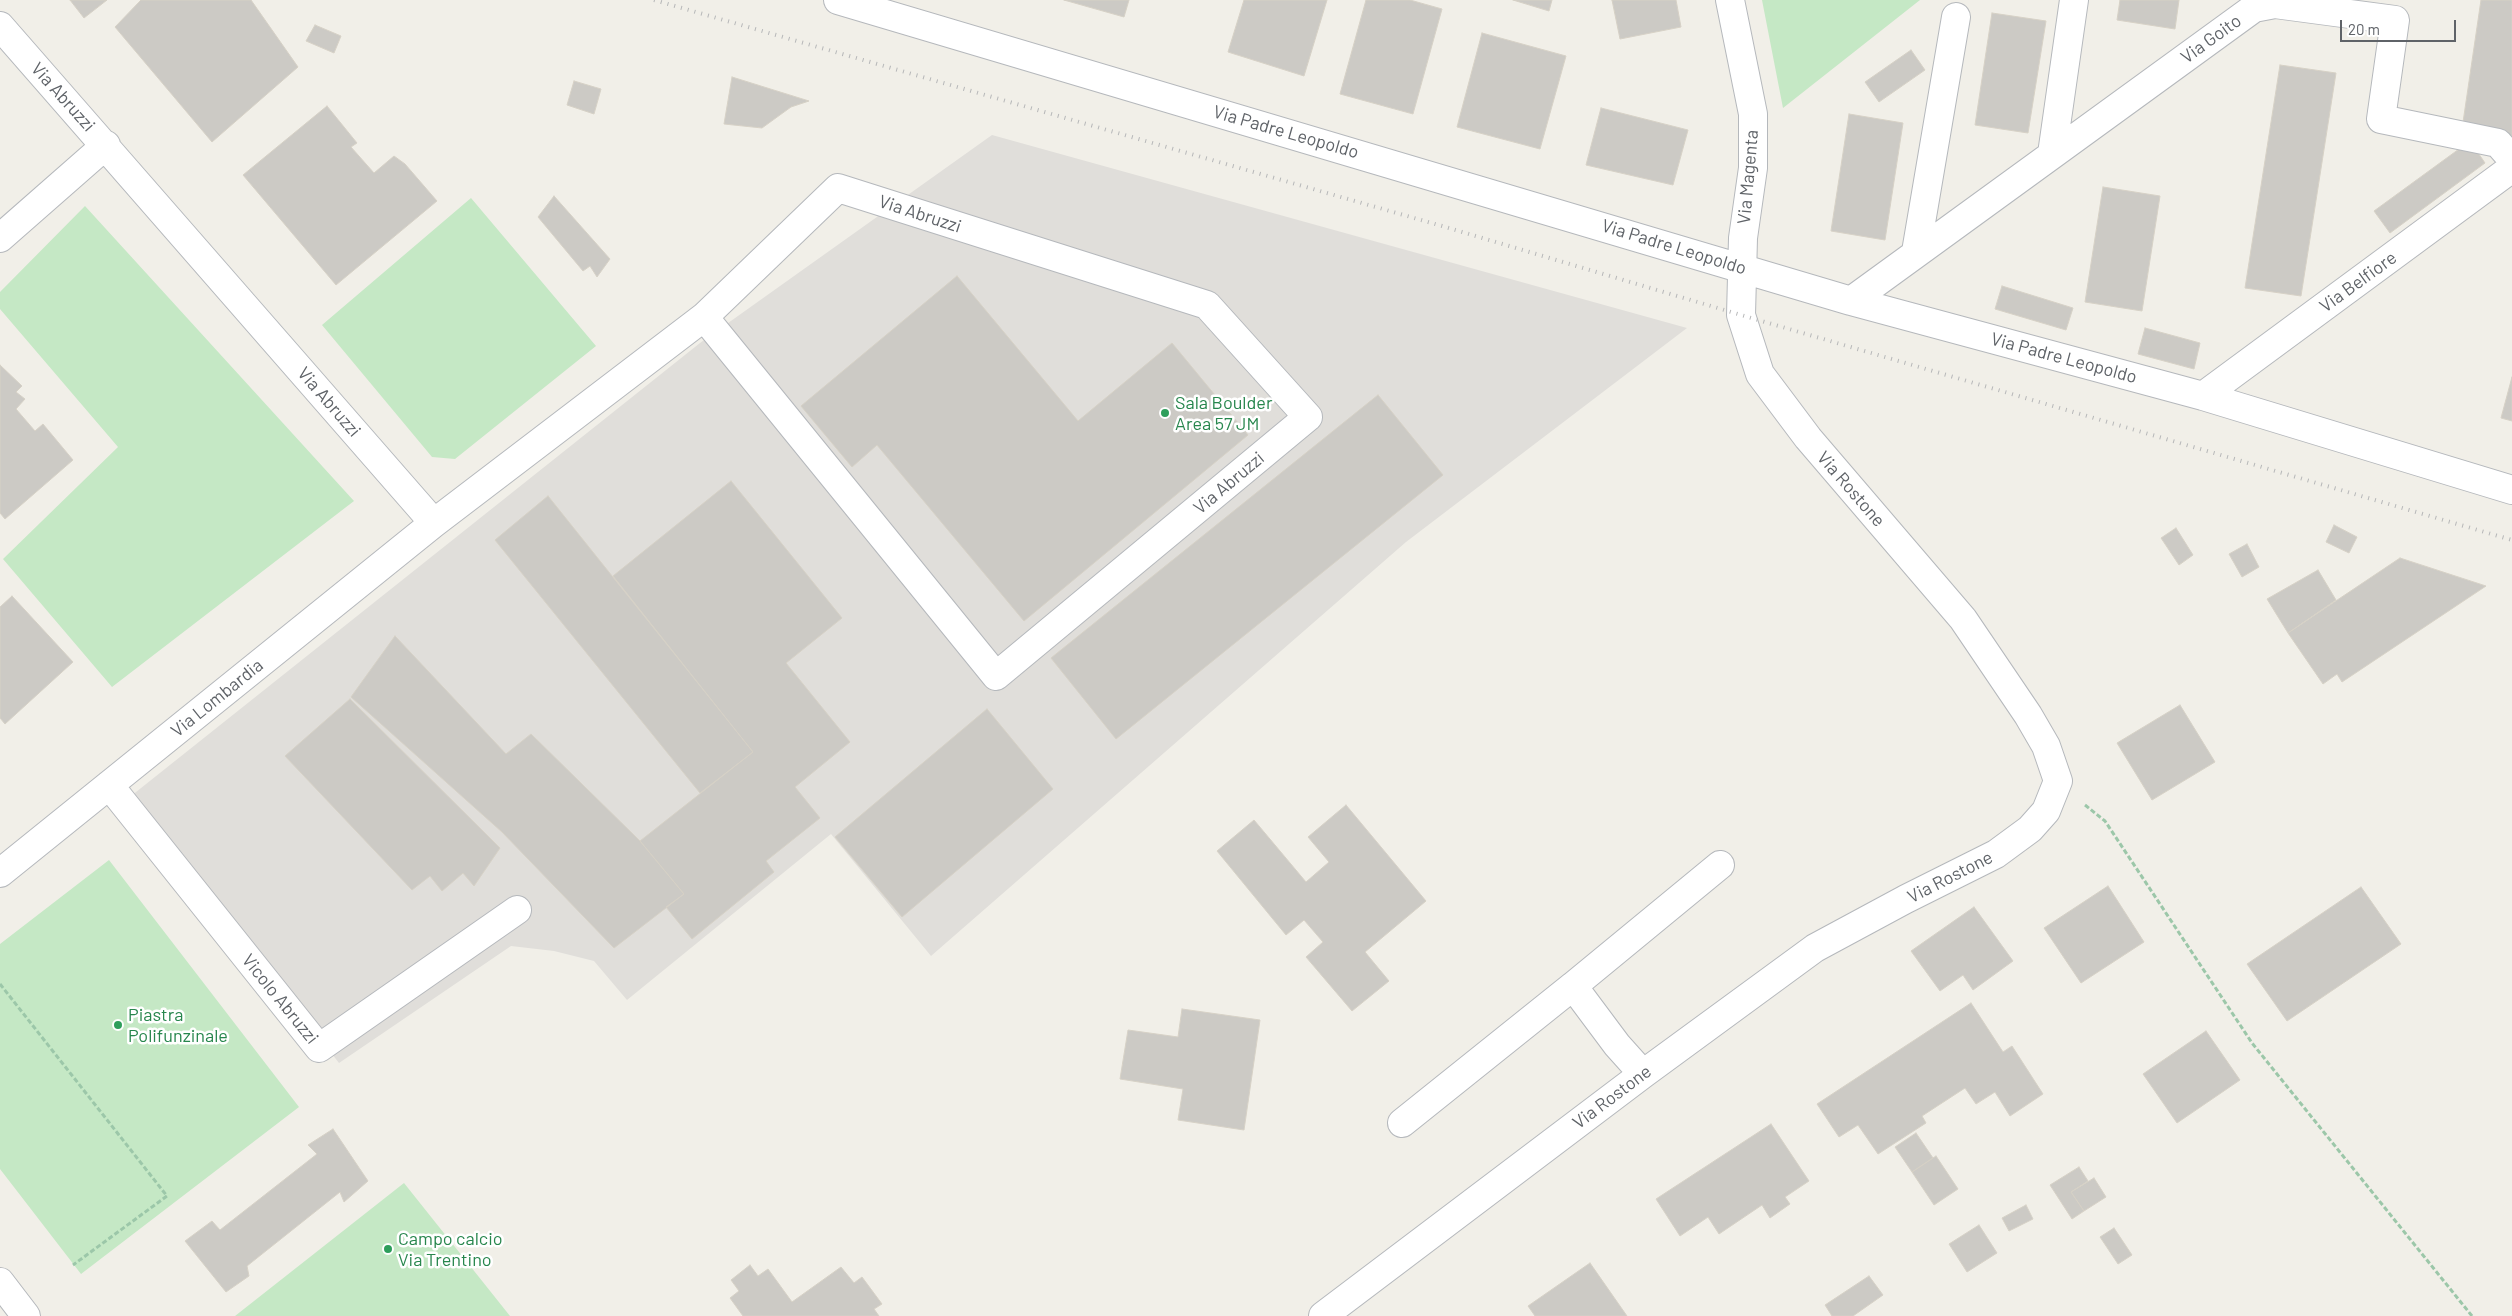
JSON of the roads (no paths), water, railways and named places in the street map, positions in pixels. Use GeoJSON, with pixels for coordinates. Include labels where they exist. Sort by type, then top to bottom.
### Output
{"type":"FeatureCollection","features":[{"type":"Feature","properties":{"kind":"street","name":"Via Padre Leopoldo"},"geometry":{"type":"LineString","coordinates":[[838,0],[1851,301],[2204,396],[2512,490]]}},
{"type":"Feature","properties":{"kind":"street","name":"Via Magenta"},"geometry":{"type":"LineString","coordinates":[[1730,0],[1753,114],[1753,168],[1743,238],[1741,267]]}},
{"type":"Feature","properties":{"kind":"street"},"geometry":{"type":"LineString","coordinates":[[2052,154],[2074,0]]}},
{"type":"Feature","properties":{"kind":"street","name":"Via Goito"},"geometry":{"type":"LineString","coordinates":[[1851,301],[2254,8],[2275,4],[2396,10],[2381,119],[2498,143],[2512,159]]}},
{"type":"Feature","properties":{"kind":"street"},"geometry":{"type":"LineString","coordinates":[[1916,252],[1956,17]]}},
{"type":"Feature","properties":{"kind":"street","name":"Via Abruzzi"},"geometry":{"type":"LineString","coordinates":[[0,26],[106,145],[434,523],[704,317],[838,188],[1207,305],[1308,417],[996,676],[704,317]]}},
{"type":"Feature","properties":{"kind":"street"},"geometry":{"type":"LineString","coordinates":[[0,238],[106,145]]}},
{"type":"Feature","properties":{"kind":"street","name":"Via Belfiore"},"geometry":{"type":"LineString","coordinates":[[2204,396],[2512,168]]}},
{"type":"Feature","properties":{"kind":"street","name":"Via Rostone"},"geometry":{"type":"LineString","coordinates":[[1323,1316],[1642,1074],[1815,948],[1906,898],[1996,854],[2030,829],[2046,810],[2058,781],[2046,746],[2028,715],[1963,619],[1808,438],[1760,374],[1741,316],[1741,267]]}},
{"type":"Feature","properties":{"kind":"street","name":"Via Lombardia"},"geometry":{"type":"LineString","coordinates":[[0,873],[434,523]]}},
{"type":"Feature","properties":{"kind":"street","name":"Vicolo Abruzzi"},"geometry":{"type":"LineString","coordinates":[[109,785],[319,1048],[517,910]]}},
{"type":"Feature","properties":{"kind":"street"},"geometry":{"type":"LineString","coordinates":[[1402,1123],[1720,865]]}},
{"type":"Feature","properties":{"kind":"street"},"geometry":{"type":"LineString","coordinates":[[1573,986],[1616,1045],[1642,1074]]}},
{"type":"Feature","properties":{"kind":"street"},"geometry":{"type":"LineString","coordinates":[[0,1282],[26,1316]]}},
{"type":"Feature","properties":{"kind":"railway"},"geometry":{"type":"LineString","coordinates":[[654,0],[1442,226],[2512,540]]}},
{"type":"Feature","properties":{"kind":"place","name":"Sala Boulder Area 57 JM"},"geometry":{"type":"Point","coordinates":[1165,413]}},
{"type":"Feature","properties":{"kind":"place","name":"Piastra Polifunzinale"},"geometry":{"type":"Point","coordinates":[118,1025]}},
{"type":"Feature","properties":{"kind":"place","name":"Campo calcio Via Trentino"},"geometry":{"type":"Point","coordinates":[388,1249]}}]}
